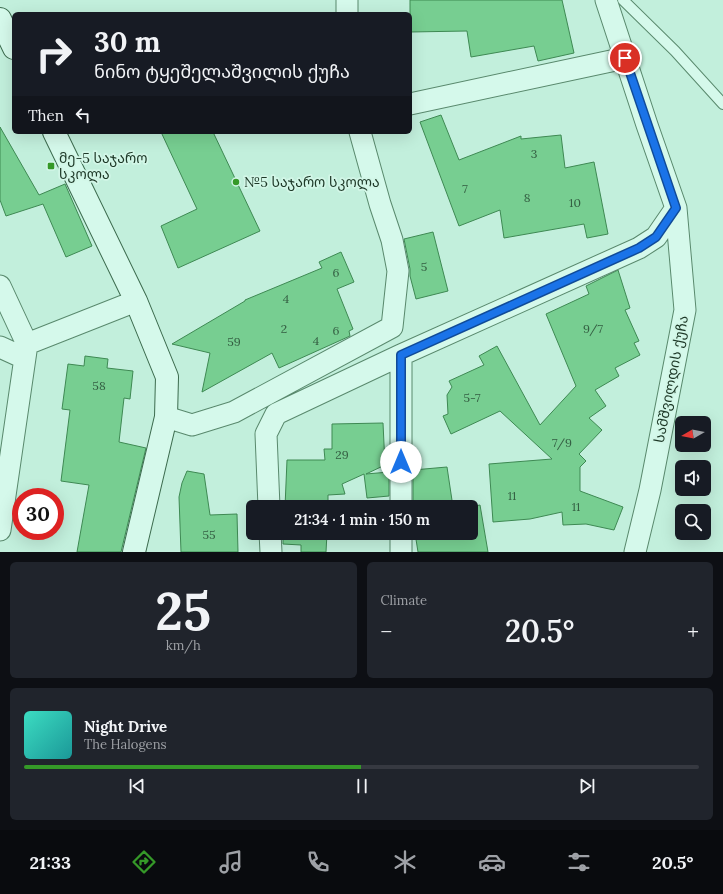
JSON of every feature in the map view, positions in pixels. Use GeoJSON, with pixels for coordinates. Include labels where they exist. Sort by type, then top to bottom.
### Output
{"type":"FeatureCollection","features":[{"type":"Feature","properties":{"kind":"main road"},"geometry":{"type":"LineString","coordinates":[[0,19],[12,44]]}},
{"type":"Feature","properties":{"kind":"main road"},"geometry":{"type":"LineString","coordinates":[[55,134],[136,301],[167,377],[166,417],[134,552]]}},
{"type":"Feature","properties":{"kind":"street"},"geometry":{"type":"LineString","coordinates":[[347,0],[347,12]]}},
{"type":"Feature","properties":{"kind":"street","name":"სამშვილდის ქუჩა"},"geometry":{"type":"LineString","coordinates":[[606,0],[676,208],[685,310],[650,490],[635,552]]}},
{"type":"Feature","properties":{"kind":"street"},"geometry":{"type":"LineString","coordinates":[[412,104],[625,58]]}},
{"type":"Feature","properties":{"kind":"street"},"geometry":{"type":"LineString","coordinates":[[166,417],[192,425],[234,412],[392,327],[398,271],[392,240],[380,204],[361,134]]}},
{"type":"Feature","properties":{"kind":"street"},"geometry":{"type":"LineString","coordinates":[[269,500],[266,434],[276,414],[401,355],[639,248],[656,237],[676,208]]}},
{"type":"Feature","properties":{"kind":"street"},"geometry":{"type":"LineString","coordinates":[[0,286],[25,351],[0,530]]}},
{"type":"Feature","properties":{"kind":"street"},"geometry":{"type":"LineString","coordinates":[[0,347],[25,351],[136,301]]}},
{"type":"Feature","properties":{"kind":"street"},"geometry":{"type":"LineString","coordinates":[[401,355],[401,500]]}},
{"type":"Feature","properties":{"kind":"street"},"geometry":{"type":"LineString","coordinates":[[270,540],[271,552]]}},
{"type":"Feature","properties":{"kind":"street"},"geometry":{"type":"LineString","coordinates":[[401,540],[401,552]]}},
{"type":"Feature","properties":{"kind":"lane"},"geometry":{"type":"LineString","coordinates":[[623,0],[675,51],[723,104]]}},
{"type":"Feature","properties":{"kind":"building"},"geometry":{"type":"Polygon","coordinates":[[[410,0],[562,0],[574,53],[538,61],[534,46],[471,57],[467,31],[412,32],[412,12],[410,12],[410,0]]]}},
{"type":"Feature","properties":{"kind":"building"},"geometry":{"type":"Polygon","coordinates":[[[441,115],[459,160],[521,136],[521,139],[561,135],[565,168],[594,162],[608,234],[587,238],[584,224],[504,238],[500,210],[459,226],[420,122],[441,115]]]}},
{"type":"Feature","properties":{"kind":"building"},"geometry":{"type":"Polygon","coordinates":[[[0,127],[39,195],[65,184],[92,246],[66,257],[43,204],[6,216],[0,200],[0,127]]]}},
{"type":"Feature","properties":{"kind":"building"},"geometry":{"type":"Polygon","coordinates":[[[162,134],[214,134],[260,231],[178,268],[161,226],[197,209],[162,134]]]}},
{"type":"Feature","properties":{"kind":"building"},"geometry":{"type":"Polygon","coordinates":[[[433,232],[448,291],[416,299],[410,276],[404,239],[433,232]]]}},
{"type":"Feature","properties":{"kind":"building"},"geometry":{"type":"Polygon","coordinates":[[[341,252],[354,282],[337,289],[353,329],[349,331],[350,336],[279,368],[272,353],[202,392],[210,353],[172,344],[245,300],[322,268],[319,262],[341,252]]]}},
{"type":"Feature","properties":{"kind":"building"},"geometry":{"type":"Polygon","coordinates":[[[618,270],[630,308],[625,310],[639,341],[634,343],[640,355],[615,368],[619,376],[595,390],[606,406],[589,418],[602,430],[579,454],[586,461],[580,467],[580,491],[623,507],[614,530],[586,524],[563,525],[562,512],[530,519],[493,522],[489,464],[552,459],[500,411],[451,434],[443,416],[448,414],[447,395],[452,387],[449,381],[484,365],[479,356],[497,346],[540,425],[576,386],[546,314],[589,294],[586,286],[618,270]]]}},
{"type":"Feature","properties":{"kind":"building"},"geometry":{"type":"Polygon","coordinates":[[[85,356],[108,359],[107,368],[133,371],[130,399],[124,398],[119,442],[146,448],[121,552],[77,552],[89,485],[61,481],[70,410],[62,409],[68,364],[84,366],[85,356]]]}},
{"type":"Feature","properties":{"kind":"building"},"geometry":{"type":"Polygon","coordinates":[[[383,423],[385,465],[366,474],[389,472],[389,496],[367,498],[364,474],[342,484],[345,494],[328,495],[328,500],[285,500],[287,460],[325,460],[324,449],[332,449],[332,424],[383,423]]]}},
{"type":"Feature","properties":{"kind":"building"},"geometry":{"type":"Polygon","coordinates":[[[447,467],[452,500],[413,500],[413,470],[447,467]]]}},
{"type":"Feature","properties":{"kind":"building"},"geometry":{"type":"Polygon","coordinates":[[[187,471],[204,474],[210,515],[237,514],[238,552],[181,552],[179,497],[182,483],[187,471]]]}},
{"type":"Feature","properties":{"kind":"building"},"geometry":{"type":"Polygon","coordinates":[[[478,505],[480,505],[488,552],[418,552],[416,540],[478,540],[478,505]]]}},
{"type":"Feature","properties":{"kind":"building"},"geometry":{"type":"Polygon","coordinates":[[[283,540],[327,540],[326,552],[301,552],[301,545],[283,544],[283,540]]]}},
{"type":"Feature","properties":{"kind":"place","name":"მე-5 საჯარო სკოლა"},"geometry":{"type":"Point","coordinates":[51,166]}},
{"type":"Feature","properties":{"kind":"place","name":"№5 საჯარო სკოლა"},"geometry":{"type":"Point","coordinates":[236,182]}},
{"type":"Feature","properties":{"kind":"route"},"geometry":{"type":"LineString","coordinates":[[401,462],[401,355],[639,248],[656,237],[676,208],[625,58]]}}]}
